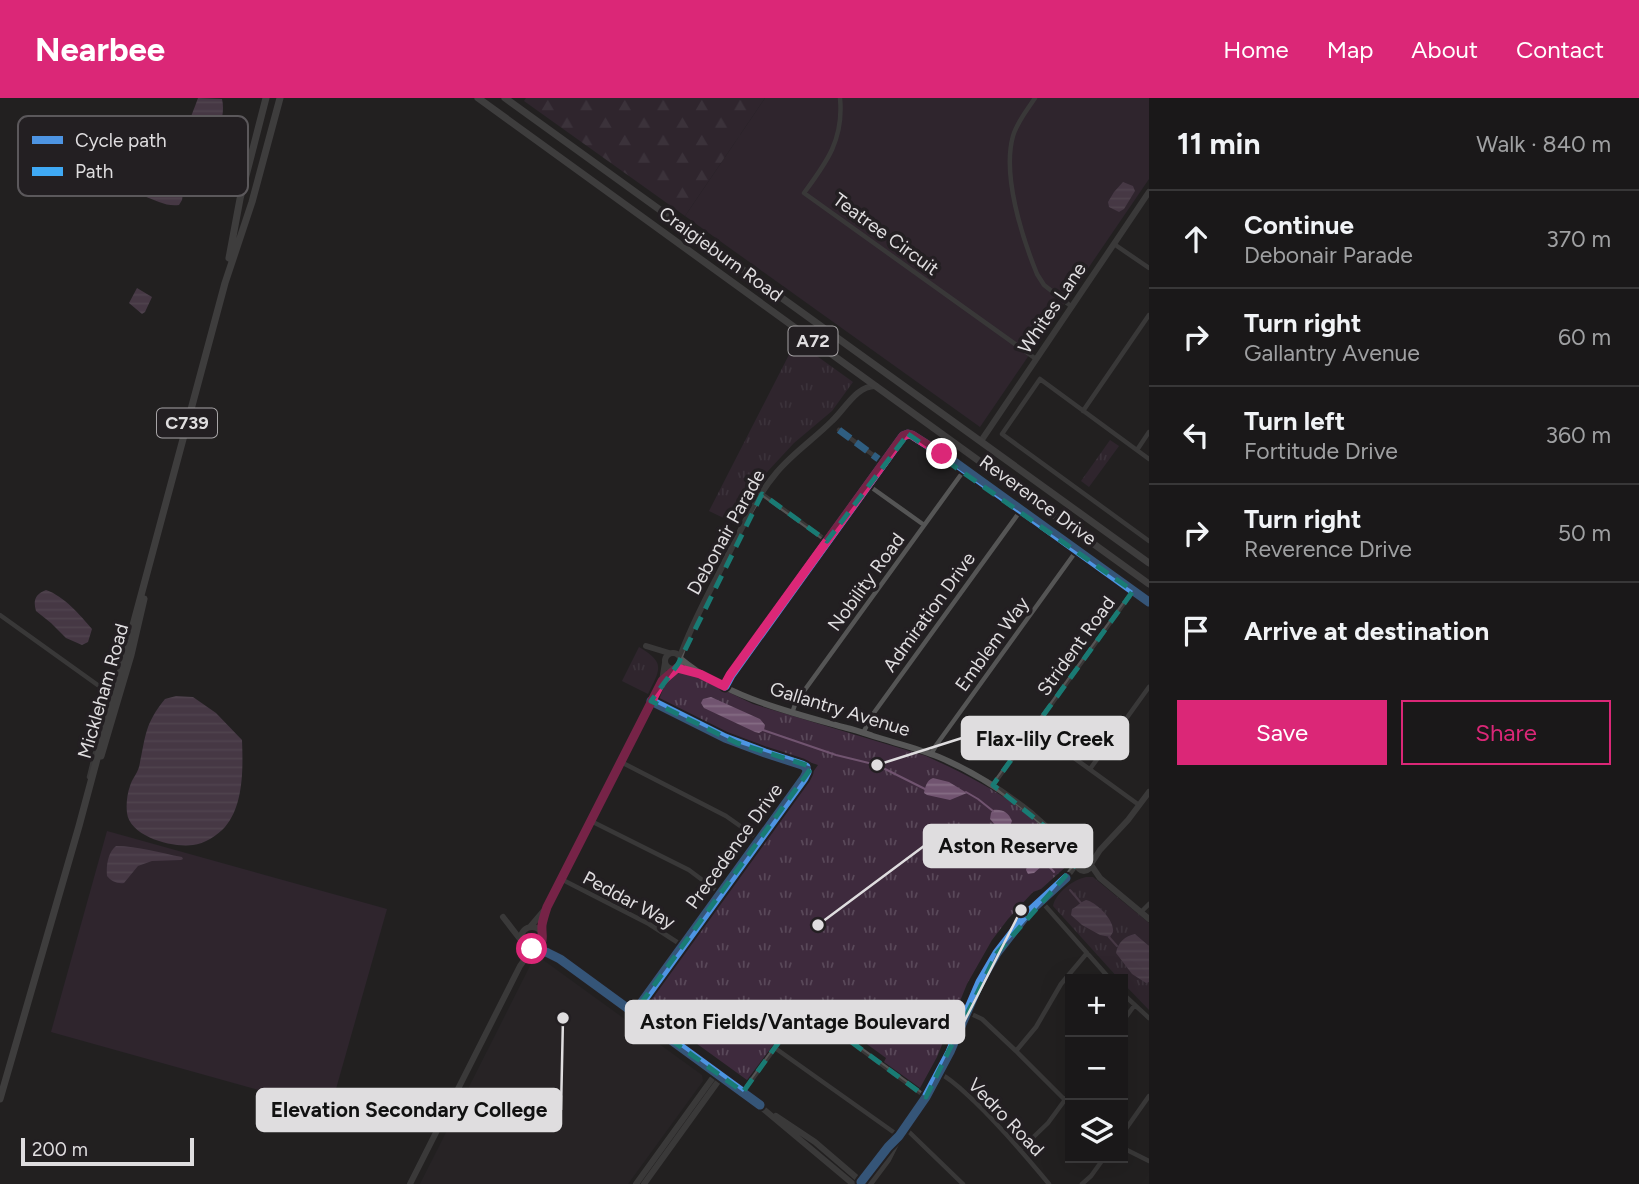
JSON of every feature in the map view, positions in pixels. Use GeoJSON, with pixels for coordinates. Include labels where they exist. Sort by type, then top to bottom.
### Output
{"type":"FeatureCollection","features":[{"type":"Feature","properties":{"kind":"main road","name":"Mickleham Road"},"geometry":{"type":"LineString","coordinates":[[248,168],[266,98]]}},
{"type":"Feature","properties":{"kind":"main road","name":"Mickleham Road"},"geometry":{"type":"LineString","coordinates":[[79,826],[113,696],[141,613],[150,564],[225,283],[252,202],[279,98]]}},
{"type":"Feature","properties":{"kind":"main road","name":"Craigieburn Road"},"geometry":{"type":"LineString","coordinates":[[478,98],[1149,583]]}},
{"type":"Feature","properties":{"kind":"main road","name":"Craigieburn Road"},"geometry":{"type":"LineString","coordinates":[[506,98],[1149,563]]}},
{"type":"Feature","properties":{"kind":"main road","name":"Mickleham Road"},"geometry":{"type":"LineString","coordinates":[[225,283],[241,196]]}},
{"type":"Feature","properties":{"kind":"main road","name":"Mickleham Road"},"geometry":{"type":"LineString","coordinates":[[0,1099],[79,826],[113,696]]}},
{"type":"Feature","properties":{"kind":"street","name":"Teatree Circuit"},"geometry":{"type":"LineString","coordinates":[[840,98],[839,131],[834,147],[828,161],[804,193],[1036,359]]}},
{"type":"Feature","properties":{"kind":"street"},"geometry":{"type":"LineString","coordinates":[[1035,98],[1017,126],[1012,142],[1010,167],[1013,193],[1037,274],[1044,285],[1072,307]]}},
{"type":"Feature","properties":{"kind":"street","name":"Whites Lane"},"geometry":{"type":"LineString","coordinates":[[981,441],[1149,192]]}},
{"type":"Feature","properties":{"kind":"street"},"geometry":{"type":"LineString","coordinates":[[1114,244],[1149,268]]}},
{"type":"Feature","properties":{"kind":"street"},"geometry":{"type":"LineString","coordinates":[[1083,411],[1149,315]]}},
{"type":"Feature","properties":{"kind":"street"},"geometry":{"type":"LineString","coordinates":[[859,374],[862,380],[860,390]]}},
{"type":"Feature","properties":{"kind":"street"},"geometry":{"type":"LineString","coordinates":[[1149,459],[1040,379],[1002,434],[1149,541]]}},
{"type":"Feature","properties":{"kind":"street"},"geometry":{"type":"LineString","coordinates":[[860,390],[867,386],[876,386]]}},
{"type":"Feature","properties":{"kind":"street","name":"Debonair Parade"},"geometry":{"type":"LineString","coordinates":[[680,658],[688,635],[736,540],[774,475],[832,421],[860,390]]}},
{"type":"Feature","properties":{"kind":"street"},"geometry":{"type":"LineString","coordinates":[[724,686],[884,463],[839,430]]}},
{"type":"Feature","properties":{"kind":"street"},"geometry":{"type":"LineString","coordinates":[[1137,450],[1149,432]]}},
{"type":"Feature","properties":{"kind":"street","name":"Reverence Drive"},"geometry":{"type":"LineString","coordinates":[[884,463],[903,436],[912,435],[965,469],[1149,602]]}},
{"type":"Feature","properties":{"kind":"street","name":"Nobility Road"},"geometry":{"type":"LineString","coordinates":[[792,713],[796,702],[965,469]]}},
{"type":"Feature","properties":{"kind":"street"},"geometry":{"type":"LineString","coordinates":[[868,485],[924,526]]}},
{"type":"Feature","properties":{"kind":"street"},"geometry":{"type":"LineString","coordinates":[[762,494],[827,541]]}},
{"type":"Feature","properties":{"kind":"street","name":"Admiration Drive"},"geometry":{"type":"LineString","coordinates":[[863,733],[873,714],[1021,510]]}},
{"type":"Feature","properties":{"kind":"street","name":"Emblem Way"},"geometry":{"type":"LineString","coordinates":[[931,754],[1077,550]]}},
{"type":"Feature","properties":{"kind":"street","name":"Strident Road"},"geometry":{"type":"LineString","coordinates":[[992,785],[1133,591]]}},
{"type":"Feature","properties":{"kind":"street"},"geometry":{"type":"LineString","coordinates":[[0,615],[113,696]]}},
{"type":"Feature","properties":{"kind":"street","name":"Debonair Parade"},"geometry":{"type":"LineString","coordinates":[[670,653],[688,635]]}},
{"type":"Feature","properties":{"kind":"street"},"geometry":{"type":"LineString","coordinates":[[410,1184],[520,966],[533,949],[540,945],[547,907],[651,701],[662,681],[680,664],[677,653],[644,645],[665,662],[667,667],[675,668]]}},
{"type":"Feature","properties":{"kind":"street"},"geometry":{"type":"LineString","coordinates":[[662,681],[666,656],[670,653]]}},
{"type":"Feature","properties":{"kind":"street","name":"Gallantry Avenue"},"geometry":{"type":"LineString","coordinates":[[680,658],[700,674],[757,701],[931,754],[964,769],[992,785],[1034,816],[1081,860]]}},
{"type":"Feature","properties":{"kind":"street","name":"Gallantry Avenue"},"geometry":{"type":"LineString","coordinates":[[675,668],[700,674]]}},
{"type":"Feature","properties":{"kind":"street"},"geometry":{"type":"LineString","coordinates":[[1090,769],[1149,687]]}},
{"type":"Feature","properties":{"kind":"street","name":"Precedence Drive"},"geometry":{"type":"LineString","coordinates":[[634,1013],[807,772],[806,767],[725,738],[651,701]]}},
{"type":"Feature","properties":{"kind":"street"},"geometry":{"type":"LineString","coordinates":[[1034,729],[1139,805]]}},
{"type":"Feature","properties":{"kind":"street"},"geometry":{"type":"LineString","coordinates":[[620,762],[726,816],[760,840]]}},
{"type":"Feature","properties":{"kind":"street"},"geometry":{"type":"LineString","coordinates":[[1066,878],[1087,868],[1149,792]]}},
{"type":"Feature","properties":{"kind":"street"},"geometry":{"type":"LineString","coordinates":[[591,821],[689,870],[721,894]]}},
{"type":"Feature","properties":{"kind":"street"},"geometry":{"type":"LineString","coordinates":[[760,1105],[815,1142],[862,1183],[926,1097],[980,982],[1017,925],[1081,860],[1100,850]]}},
{"type":"Feature","properties":{"kind":"street"},"geometry":{"type":"LineString","coordinates":[[1081,860],[1078,868],[1087,868],[1149,919]]}},
{"type":"Feature","properties":{"kind":"street"},"geometry":{"type":"LineString","coordinates":[[1081,860],[1090,860],[1087,868]]}},
{"type":"Feature","properties":{"kind":"street","name":"Peddar Way"},"geometry":{"type":"LineString","coordinates":[[561,880],[649,923],[683,946]]}},
{"type":"Feature","properties":{"kind":"street"},"geometry":{"type":"LineString","coordinates":[[1041,901],[1106,974]]}},
{"type":"Feature","properties":{"kind":"street"},"geometry":{"type":"LineString","coordinates":[[1141,912],[1149,904]]}},
{"type":"Feature","properties":{"kind":"street"},"geometry":{"type":"LineString","coordinates":[[520,966],[522,932],[547,907]]}},
{"type":"Feature","properties":{"kind":"street"},"geometry":{"type":"LineString","coordinates":[[560,959],[549,948],[537,928],[511,923],[503,917],[522,942],[560,959],[719,1074],[853,1184]]}},
{"type":"Feature","properties":{"kind":"street"},"geometry":{"type":"LineString","coordinates":[[1016,1051],[1036,1027],[1061,984],[1087,953]]}},
{"type":"Feature","properties":{"kind":"street"},"geometry":{"type":"LineString","coordinates":[[1128,999],[1149,1018]]}},
{"type":"Feature","properties":{"kind":"street"},"geometry":{"type":"LineString","coordinates":[[1128,1014],[1134,1006]]}},
{"type":"Feature","properties":{"kind":"street"},"geometry":{"type":"LineString","coordinates":[[743,1092],[799,1014],[808,1011],[926,1097]]}},
{"type":"Feature","properties":{"kind":"street"},"geometry":{"type":"LineString","coordinates":[[967,1012],[982,1019],[1065,1100],[1048,1124],[1021,1149]]}},
{"type":"Feature","properties":{"kind":"street"},"geometry":{"type":"LineString","coordinates":[[775,1048],[899,1136]]}},
{"type":"Feature","properties":{"kind":"street","name":"Vedro Road"},"geometry":{"type":"LineString","coordinates":[[939,1073],[955,1083],[1021,1149],[1048,1184]]}},
{"type":"Feature","properties":{"kind":"street"},"geometry":{"type":"LineString","coordinates":[[636,1184],[719,1074]]}},
{"type":"Feature","properties":{"kind":"street"},"geometry":{"type":"LineString","coordinates":[[644,1184],[719,1074]]}},
{"type":"Feature","properties":{"kind":"street"},"geometry":{"type":"LineString","coordinates":[[1128,1126],[1149,1096]]}},
{"type":"Feature","properties":{"kind":"street"},"geometry":{"type":"LineString","coordinates":[[409,1105],[441,1121]]}},
{"type":"Feature","properties":{"kind":"street"},"geometry":{"type":"LineString","coordinates":[[905,1128],[963,1184]]}},
{"type":"Feature","properties":{"kind":"street"},"geometry":{"type":"LineString","coordinates":[[870,1184],[888,1160],[899,1136]]}},
{"type":"Feature","properties":{"kind":"street"},"geometry":{"type":"LineString","coordinates":[[1128,1150],[1149,1161]]}},
{"type":"Feature","properties":{"kind":"street"},"geometry":{"type":"LineString","coordinates":[[1083,1184],[1100,1163]]}},
{"type":"Feature","properties":{"kind":"highlighted area"},"geometry":{"type":"Polygon","coordinates":[[[908,434],[1133,591],[993,785],[1048,829],[1077,863],[997,953],[926,1097],[804,1007],[743,1092],[634,1013],[812,767],[737,743],[651,701],[678,664],[762,494],[827,541],[908,434]]]}},
{"type":"Feature","properties":{"kind":"shaded area"},"geometry":{"type":"Polygon","coordinates":[[[198,98],[222,99],[222,116],[191,116],[198,98]]]}},
{"type":"Feature","properties":{"kind":"shaded area"},"geometry":{"type":"Polygon","coordinates":[[[1123,182],[1133,186],[1135,191],[1124,209],[1119,212],[1109,207],[1108,202],[1123,182]]]}},
{"type":"Feature","properties":{"kind":"shaded area"},"geometry":{"type":"Polygon","coordinates":[[[144,196],[183,196],[179,205],[166,204],[144,196]]]}},
{"type":"Feature","properties":{"kind":"shaded area"},"geometry":{"type":"Polygon","coordinates":[[[137,288],[152,297],[142,314],[129,303],[137,288]]]}},
{"type":"Feature","properties":{"kind":"shaded area"},"geometry":{"type":"Polygon","coordinates":[[[46,590],[65,601],[92,629],[88,642],[82,645],[66,638],[36,611],[36,598],[46,590]]]}},
{"type":"Feature","properties":{"kind":"shaded area"},"geometry":{"type":"Polygon","coordinates":[[[176,696],[193,697],[216,713],[242,740],[241,785],[236,808],[225,827],[215,836],[193,845],[175,845],[154,839],[136,829],[127,813],[128,792],[139,767],[149,724],[165,699],[176,696]]]}},
{"type":"Feature","properties":{"kind":"shaded area"},"geometry":{"type":"Polygon","coordinates":[[[711,697],[760,719],[765,725],[764,730],[755,732],[704,708],[701,703],[703,699],[711,697]]]}},
{"type":"Feature","properties":{"kind":"shaded area"},"geometry":{"type":"Polygon","coordinates":[[[933,778],[949,782],[967,793],[950,800],[927,795],[924,793],[926,786],[933,778]]]}},
{"type":"Feature","properties":{"kind":"shaded area"},"geometry":{"type":"Polygon","coordinates":[[[993,810],[1007,813],[1012,821],[1010,826],[1006,829],[995,825],[990,819],[993,810]]]}},
{"type":"Feature","properties":{"kind":"shaded area"},"geometry":{"type":"Polygon","coordinates":[[[116,846],[149,850],[183,859],[152,861],[138,866],[124,883],[119,883],[107,876],[108,860],[116,846]]]}},
{"type":"Feature","properties":{"kind":"shaded area"},"geometry":{"type":"Polygon","coordinates":[[[1031,853],[1044,854],[1051,858],[1034,873],[1028,874],[1026,870],[1031,853]]]}},
{"type":"Feature","properties":{"kind":"shaded area"},"geometry":{"type":"Polygon","coordinates":[[[1086,900],[1108,917],[1113,927],[1110,937],[1100,935],[1082,925],[1071,915],[1072,909],[1086,900]]]}},
{"type":"Feature","properties":{"kind":"shaded area"},"geometry":{"type":"Polygon","coordinates":[[[1135,934],[1149,946],[1149,982],[1146,983],[1132,974],[1116,953],[1122,940],[1135,934]]]}},
{"type":"Feature","properties":{"kind":"shaded area"},"geometry":{"type":"Polygon","coordinates":[[[539,957],[702,1075],[703,1081],[628,1184],[420,1184],[533,960],[539,957]]]}},
{"type":"Feature","properties":{"kind":"green space"},"geometry":{"type":"Polygon","coordinates":[[[526,98],[765,98],[685,216],[524,101],[526,98]]]}},
{"type":"Feature","properties":{"kind":"green space"},"geometry":{"type":"Polygon","coordinates":[[[765,98],[1149,98],[1149,179],[980,427],[685,216],[765,98]]]}},
{"type":"Feature","properties":{"kind":"green space"},"geometry":{"type":"Polygon","coordinates":[[[796,341],[853,382],[832,411],[794,443],[768,471],[755,487],[734,523],[709,511],[796,341]]]}},
{"type":"Feature","properties":{"kind":"green space"},"geometry":{"type":"Polygon","coordinates":[[[1110,440],[1119,446],[1089,487],[1081,481],[1110,440]]]}},
{"type":"Feature","properties":{"kind":"green space"},"geometry":{"type":"Polygon","coordinates":[[[639,647],[657,662],[658,667],[648,694],[622,681],[639,647]]]}},
{"type":"Feature","properties":{"kind":"green space"},"geometry":{"type":"Polygon","coordinates":[[[682,672],[753,704],[926,756],[988,787],[1023,810],[1070,857],[1070,863],[1041,889],[1033,892],[992,940],[967,984],[937,1057],[920,1088],[884,1062],[886,1058],[820,1010],[817,1013],[803,1005],[747,1080],[646,1007],[818,765],[738,738],[659,700],[669,679],[682,672]]]}},
{"type":"Feature","properties":{"kind":"green space"},"geometry":{"type":"Polygon","coordinates":[[[107,831],[387,909],[330,1110],[51,1032],[107,831]]]}},
{"type":"Feature","properties":{"kind":"green space"},"geometry":{"type":"Polygon","coordinates":[[[1093,877],[1149,923],[1149,1010],[1128,988],[1128,974],[1114,974],[1053,906],[1066,887],[1076,881],[1093,877]]]}},
{"type":"Feature","properties":{"kind":"waterway"},"geometry":{"type":"LineString","coordinates":[[763,730],[836,755],[877,765],[925,789]]}},
{"type":"Feature","properties":{"kind":"waterway"},"geometry":{"type":"LineString","coordinates":[[966,792],[993,811]]}},
{"type":"Feature","properties":{"kind":"waterway"},"geometry":{"type":"LineString","coordinates":[[1010,826],[1033,854]]}},
{"type":"Feature","properties":{"kind":"waterway"},"geometry":{"type":"LineString","coordinates":[[1046,863],[1054,872]]}},
{"type":"Feature","properties":{"kind":"waterway"},"geometry":{"type":"LineString","coordinates":[[1070,890],[1081,903]]}},
{"type":"Feature","properties":{"kind":"waterway"},"geometry":{"type":"LineString","coordinates":[[1109,937],[1117,946]]}},
{"type":"Feature","properties":{"kind":"marked path"},"geometry":{"type":"LineString","coordinates":[[839,430],[884,463]]}},
{"type":"Feature","properties":{"kind":"cycle path"},"geometry":{"type":"LineString","coordinates":[[725,686],[903,436],[908,434],[953,461],[1149,602]]}},
{"type":"Feature","properties":{"kind":"cycle path"},"geometry":{"type":"LineString","coordinates":[[634,1013],[807,772],[802,765],[725,738],[651,701]]}},
{"type":"Feature","properties":{"kind":"cycle path"},"geometry":{"type":"LineString","coordinates":[[861,1182],[899,1136],[926,1097],[950,1052],[980,982],[997,953],[1028,913],[1066,878]]}},
{"type":"Feature","properties":{"kind":"cycle path"},"geometry":{"type":"LineString","coordinates":[[535,949],[560,959],[760,1105]]}},
{"type":"Feature","properties":{"kind":"place","name":"Flax-lily Creek"},"geometry":{"type":"Point","coordinates":[877,765]}},
{"type":"Feature","properties":{"kind":"place","name":"Aston Fields/Vantage Boulevard"},"geometry":{"type":"Point","coordinates":[1021,910]}},
{"type":"Feature","properties":{"kind":"place","name":"Aston Reserve"},"geometry":{"type":"Point","coordinates":[818,925]}},
{"type":"Feature","properties":{"kind":"place","name":"Elevation Secondary College"},"geometry":{"type":"Point","coordinates":[563,1018]}},
{"type":"Feature","properties":{"kind":"route"},"geometry":{"type":"LineString","coordinates":[[532,949],[539,947],[542,941],[542,924],[547,907],[662,681],[677,668],[700,674],[724,686],[903,436],[912,435],[942,454]]}}]}
